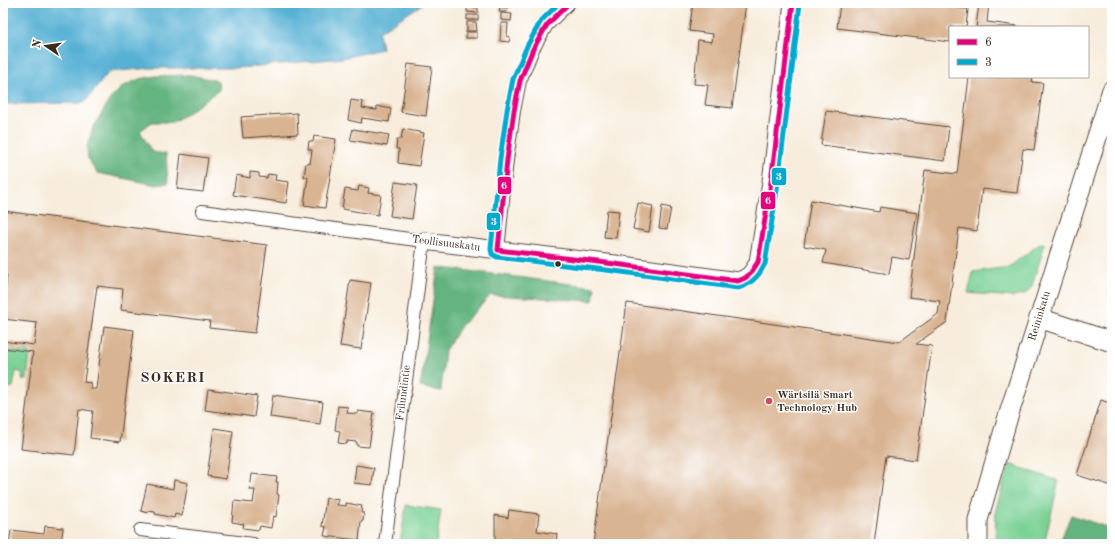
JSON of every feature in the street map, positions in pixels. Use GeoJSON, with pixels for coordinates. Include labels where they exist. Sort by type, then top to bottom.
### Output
{"type":"FeatureCollection","features":[{"type":"Feature","properties":{"kind":"main road","name":"Reininkatu"},"geometry":{"type":"LineString","coordinates":[[978,544],[978,520],[1007,420],[1112,90]]}},
{"type":"Feature","properties":{"kind":"main road"},"geometry":{"type":"LineString","coordinates":[[1039,318],[1112,342]]}},
{"type":"Feature","properties":{"kind":"street"},"geometry":{"type":"LineString","coordinates":[[498,250],[507,160],[520,81],[533,49],[547,25],[569,3]]}},
{"type":"Feature","properties":{"kind":"street","name":"Teollisuuskatu"},"geometry":{"type":"LineString","coordinates":[[202,211],[424,241],[738,280],[746,278],[755,269],[758,262],[771,182],[793,3]]}},
{"type":"Feature","properties":{"kind":"street","name":"Frilundintie"},"geometry":{"type":"LineString","coordinates":[[385,544],[424,241]]}},
{"type":"Feature","properties":{"kind":"street"},"geometry":{"type":"LineString","coordinates":[[140,530],[253,544]]}},
{"type":"Feature","properties":{"kind":"green space"},"geometry":{"type":"Polygon","coordinates":[[[191,75],[218,81],[219,90],[185,115],[172,122],[152,122],[140,131],[152,152],[166,154],[168,183],[157,185],[97,173],[88,159],[87,147],[93,128],[110,99],[122,87],[139,79],[156,76],[191,75]]]}},
{"type":"Feature","properties":{"kind":"green space"},"geometry":{"type":"Polygon","coordinates":[[[1041,243],[1045,244],[1032,286],[1025,294],[1013,297],[968,293],[973,272],[1009,267],[1041,243]]]}},
{"type":"Feature","properties":{"kind":"green space"},"geometry":{"type":"Polygon","coordinates":[[[438,268],[595,287],[593,301],[491,295],[461,326],[445,350],[441,391],[420,387],[438,268]]]}},
{"type":"Feature","properties":{"kind":"green space"},"geometry":{"type":"Polygon","coordinates":[[[3,350],[30,353],[27,380],[22,380],[23,373],[16,371],[13,387],[3,388],[3,350]]]}},
{"type":"Feature","properties":{"kind":"green space"},"geometry":{"type":"Polygon","coordinates":[[[1009,464],[1059,481],[1044,544],[995,544],[996,509],[1009,464]]]}},
{"type":"Feature","properties":{"kind":"green space"},"geometry":{"type":"Polygon","coordinates":[[[406,505],[441,510],[436,544],[400,544],[406,505]]]}},
{"type":"Feature","properties":{"kind":"green space"},"geometry":{"type":"Polygon","coordinates":[[[1071,515],[1112,529],[1112,544],[1059,544],[1071,515]]]}},
{"type":"Feature","properties":{"kind":"green space"},"geometry":{"type":"Polygon","coordinates":[[[151,540],[186,544],[106,544],[110,542],[151,540]]]}},
{"type":"Feature","properties":{"kind":"water"},"geometry":{"type":"Polygon","coordinates":[[[3,3],[424,3],[379,32],[382,49],[343,58],[238,68],[151,68],[109,72],[84,103],[3,104],[3,3]]]}},
{"type":"Feature","properties":{"kind":"building"},"geometry":{"type":"Polygon","coordinates":[[[468,3],[479,3],[479,6],[468,5],[468,3]]]}},
{"type":"Feature","properties":{"kind":"building"},"geometry":{"type":"Polygon","coordinates":[[[500,3],[512,3],[512,7],[500,6],[500,3]]]}},
{"type":"Feature","properties":{"kind":"building"},"geometry":{"type":"Polygon","coordinates":[[[693,3],[746,3],[732,108],[705,105],[708,85],[694,84],[698,40],[712,42],[713,34],[689,31],[693,3]]]}},
{"type":"Feature","properties":{"kind":"building"},"geometry":{"type":"Polygon","coordinates":[[[840,3],[919,3],[968,9],[966,26],[949,26],[949,42],[837,28],[840,3]]]}},
{"type":"Feature","properties":{"kind":"building"},"geometry":{"type":"Polygon","coordinates":[[[979,3],[989,3],[987,22],[1018,26],[976,26],[979,3]]]}},
{"type":"Feature","properties":{"kind":"building"},"geometry":{"type":"Polygon","coordinates":[[[467,7],[478,8],[478,13],[467,12],[467,7]]]}},
{"type":"Feature","properties":{"kind":"building"},"geometry":{"type":"Polygon","coordinates":[[[500,7],[508,8],[507,12],[499,12],[500,7]]]}},
{"type":"Feature","properties":{"kind":"building"},"geometry":{"type":"Polygon","coordinates":[[[501,13],[512,14],[511,21],[501,20],[501,13]]]}},
{"type":"Feature","properties":{"kind":"building"},"geometry":{"type":"Polygon","coordinates":[[[467,15],[478,15],[478,20],[467,20],[467,15]]]}},
{"type":"Feature","properties":{"kind":"building"},"geometry":{"type":"Polygon","coordinates":[[[467,22],[476,22],[477,31],[467,31],[467,22]]]}},
{"type":"Feature","properties":{"kind":"building"},"geometry":{"type":"Polygon","coordinates":[[[501,23],[508,23],[507,36],[510,37],[509,42],[500,41],[501,23]]]}},
{"type":"Feature","properties":{"kind":"building"},"geometry":{"type":"Polygon","coordinates":[[[466,32],[477,32],[477,38],[466,38],[466,32]]]}},
{"type":"Feature","properties":{"kind":"building"},"geometry":{"type":"Polygon","coordinates":[[[408,64],[432,67],[426,116],[401,112],[408,64]]]}},
{"type":"Feature","properties":{"kind":"building","name":"Wärtsilä Smart Technology Hub"},"geometry":{"type":"Polygon","coordinates":[[[969,78],[1033,78],[1032,82],[1043,83],[1034,150],[1023,149],[1017,193],[982,189],[977,231],[959,228],[947,322],[916,344],[932,346],[916,460],[886,456],[874,544],[593,544],[627,303],[899,342],[938,314],[940,301],[909,297],[925,170],[957,174],[969,78]]]}},
{"type":"Feature","properties":{"kind":"building"},"geometry":{"type":"Polygon","coordinates":[[[351,100],[363,102],[362,108],[377,110],[377,106],[391,109],[389,122],[362,118],[361,123],[348,120],[351,100]]]}},
{"type":"Feature","properties":{"kind":"building"},"geometry":{"type":"Polygon","coordinates":[[[826,111],[949,127],[945,161],[821,145],[826,111]]]}},
{"type":"Feature","properties":{"kind":"building"},"geometry":{"type":"Polygon","coordinates":[[[297,113],[298,134],[243,138],[241,117],[297,113]]]}},
{"type":"Feature","properties":{"kind":"building"},"geometry":{"type":"Polygon","coordinates":[[[353,129],[389,135],[387,146],[350,140],[353,129]]]}},
{"type":"Feature","properties":{"kind":"building"},"geometry":{"type":"Polygon","coordinates":[[[403,129],[424,133],[419,166],[398,163],[399,149],[396,149],[397,139],[401,139],[403,129]]]}},
{"type":"Feature","properties":{"kind":"building"},"geometry":{"type":"Polygon","coordinates":[[[314,136],[336,139],[325,208],[304,205],[308,177],[304,177],[306,163],[310,164],[312,150],[308,149],[309,141],[313,142],[314,136]]]}},
{"type":"Feature","properties":{"kind":"building"},"geometry":{"type":"Polygon","coordinates":[[[181,154],[208,158],[203,192],[177,189],[181,154]]]}},
{"type":"Feature","properties":{"kind":"building"},"geometry":{"type":"Polygon","coordinates":[[[250,172],[259,173],[259,177],[267,178],[268,174],[276,175],[275,180],[289,182],[286,203],[233,195],[236,175],[250,178],[250,172]]]}},
{"type":"Feature","properties":{"kind":"building"},"geometry":{"type":"Polygon","coordinates":[[[395,182],[417,185],[412,219],[390,216],[395,182]]]}},
{"type":"Feature","properties":{"kind":"building"},"geometry":{"type":"Polygon","coordinates":[[[359,186],[369,188],[368,193],[381,195],[378,215],[342,209],[345,189],[358,191],[359,186]]]}},
{"type":"Feature","properties":{"kind":"building"},"geometry":{"type":"Polygon","coordinates":[[[811,200],[879,212],[880,207],[917,213],[909,260],[892,257],[889,274],[823,263],[826,250],[804,246],[811,200]]]}},
{"type":"Feature","properties":{"kind":"building"},"geometry":{"type":"Polygon","coordinates":[[[638,203],[653,206],[649,232],[633,229],[638,203]]]}},
{"type":"Feature","properties":{"kind":"building"},"geometry":{"type":"Polygon","coordinates":[[[662,206],[671,208],[667,229],[659,228],[662,206]]]}},
{"type":"Feature","properties":{"kind":"building"},"geometry":{"type":"Polygon","coordinates":[[[607,210],[619,211],[616,238],[604,237],[607,210]]]}},
{"type":"Feature","properties":{"kind":"building"},"geometry":{"type":"Polygon","coordinates":[[[3,211],[267,245],[255,333],[209,328],[210,321],[121,310],[123,289],[97,286],[84,382],[91,383],[90,389],[96,389],[104,326],[134,330],[120,442],[90,438],[93,411],[79,409],[74,455],[21,449],[33,352],[3,348],[3,341],[34,345],[37,323],[3,319],[7,275],[3,274],[3,211]]]}},
{"type":"Feature","properties":{"kind":"building"},"geometry":{"type":"Polygon","coordinates":[[[350,280],[371,283],[361,349],[340,346],[350,280]]]}},
{"type":"Feature","properties":{"kind":"building"},"geometry":{"type":"Polygon","coordinates":[[[208,389],[257,396],[254,417],[205,410],[208,389]]]}},
{"type":"Feature","properties":{"kind":"building"},"geometry":{"type":"Polygon","coordinates":[[[273,395],[323,402],[320,424],[270,417],[273,395]]]}},
{"type":"Feature","properties":{"kind":"building"},"geometry":{"type":"Polygon","coordinates":[[[1101,400],[1112,404],[1112,486],[1077,475],[1101,400]]]}},
{"type":"Feature","properties":{"kind":"building"},"geometry":{"type":"Polygon","coordinates":[[[338,406],[348,407],[347,413],[358,414],[358,411],[374,413],[369,447],[357,446],[357,442],[347,441],[347,444],[338,443],[340,431],[335,430],[338,406]]]}},
{"type":"Feature","properties":{"kind":"building"},"geometry":{"type":"Polygon","coordinates":[[[214,428],[233,431],[226,479],[207,476],[214,428]]]}},
{"type":"Feature","properties":{"kind":"building"},"geometry":{"type":"Polygon","coordinates":[[[356,465],[374,468],[372,485],[354,483],[356,465]]]}},
{"type":"Feature","properties":{"kind":"building"},"geometry":{"type":"Polygon","coordinates":[[[252,474],[277,477],[277,494],[279,495],[276,517],[273,516],[271,528],[260,526],[259,530],[243,528],[244,524],[232,522],[234,501],[253,503],[255,490],[250,490],[252,474]]]}},
{"type":"Feature","properties":{"kind":"building"},"geometry":{"type":"Polygon","coordinates":[[[174,480],[188,483],[182,516],[175,514],[174,518],[155,514],[155,512],[148,511],[148,513],[141,511],[147,484],[173,489],[174,480]]]}},
{"type":"Feature","properties":{"kind":"building"},"geometry":{"type":"Polygon","coordinates":[[[326,498],[339,500],[337,505],[346,506],[346,503],[362,506],[361,513],[364,513],[363,521],[361,521],[359,540],[324,536],[326,527],[322,526],[326,498]]]}},
{"type":"Feature","properties":{"kind":"building"},"geometry":{"type":"Polygon","coordinates":[[[509,510],[539,514],[537,531],[557,534],[556,544],[495,544],[495,515],[508,518],[509,510]]]}},
{"type":"Feature","properties":{"kind":"building"},"geometry":{"type":"Polygon","coordinates":[[[45,526],[63,528],[61,544],[9,544],[11,530],[44,534],[45,526]]]}},
{"type":"Feature","properties":{"kind":"transit line","name":"3"},"geometry":{"type":"LineString","coordinates":[[559,3],[541,21],[527,46],[513,79],[500,159],[491,249],[492,254],[497,257],[738,288],[747,285],[754,279],[765,264],[778,183],[800,4]]}},
{"type":"Feature","properties":{"kind":"transit line","name":"6"},"geometry":{"type":"LineString","coordinates":[[569,3],[547,25],[533,49],[520,81],[507,160],[498,250],[738,281],[750,274],[758,262],[771,182],[793,3]]}},
{"type":"Feature","properties":{"kind":"place","name":"Wärtsilä Smart Technology Hub"},"geometry":{"type":"Point","coordinates":[769,401]}},
{"type":"Feature","properties":{"kind":"district","name":"SOKERI"},"geometry":{"type":"Point","coordinates":[173,378]}}]}
